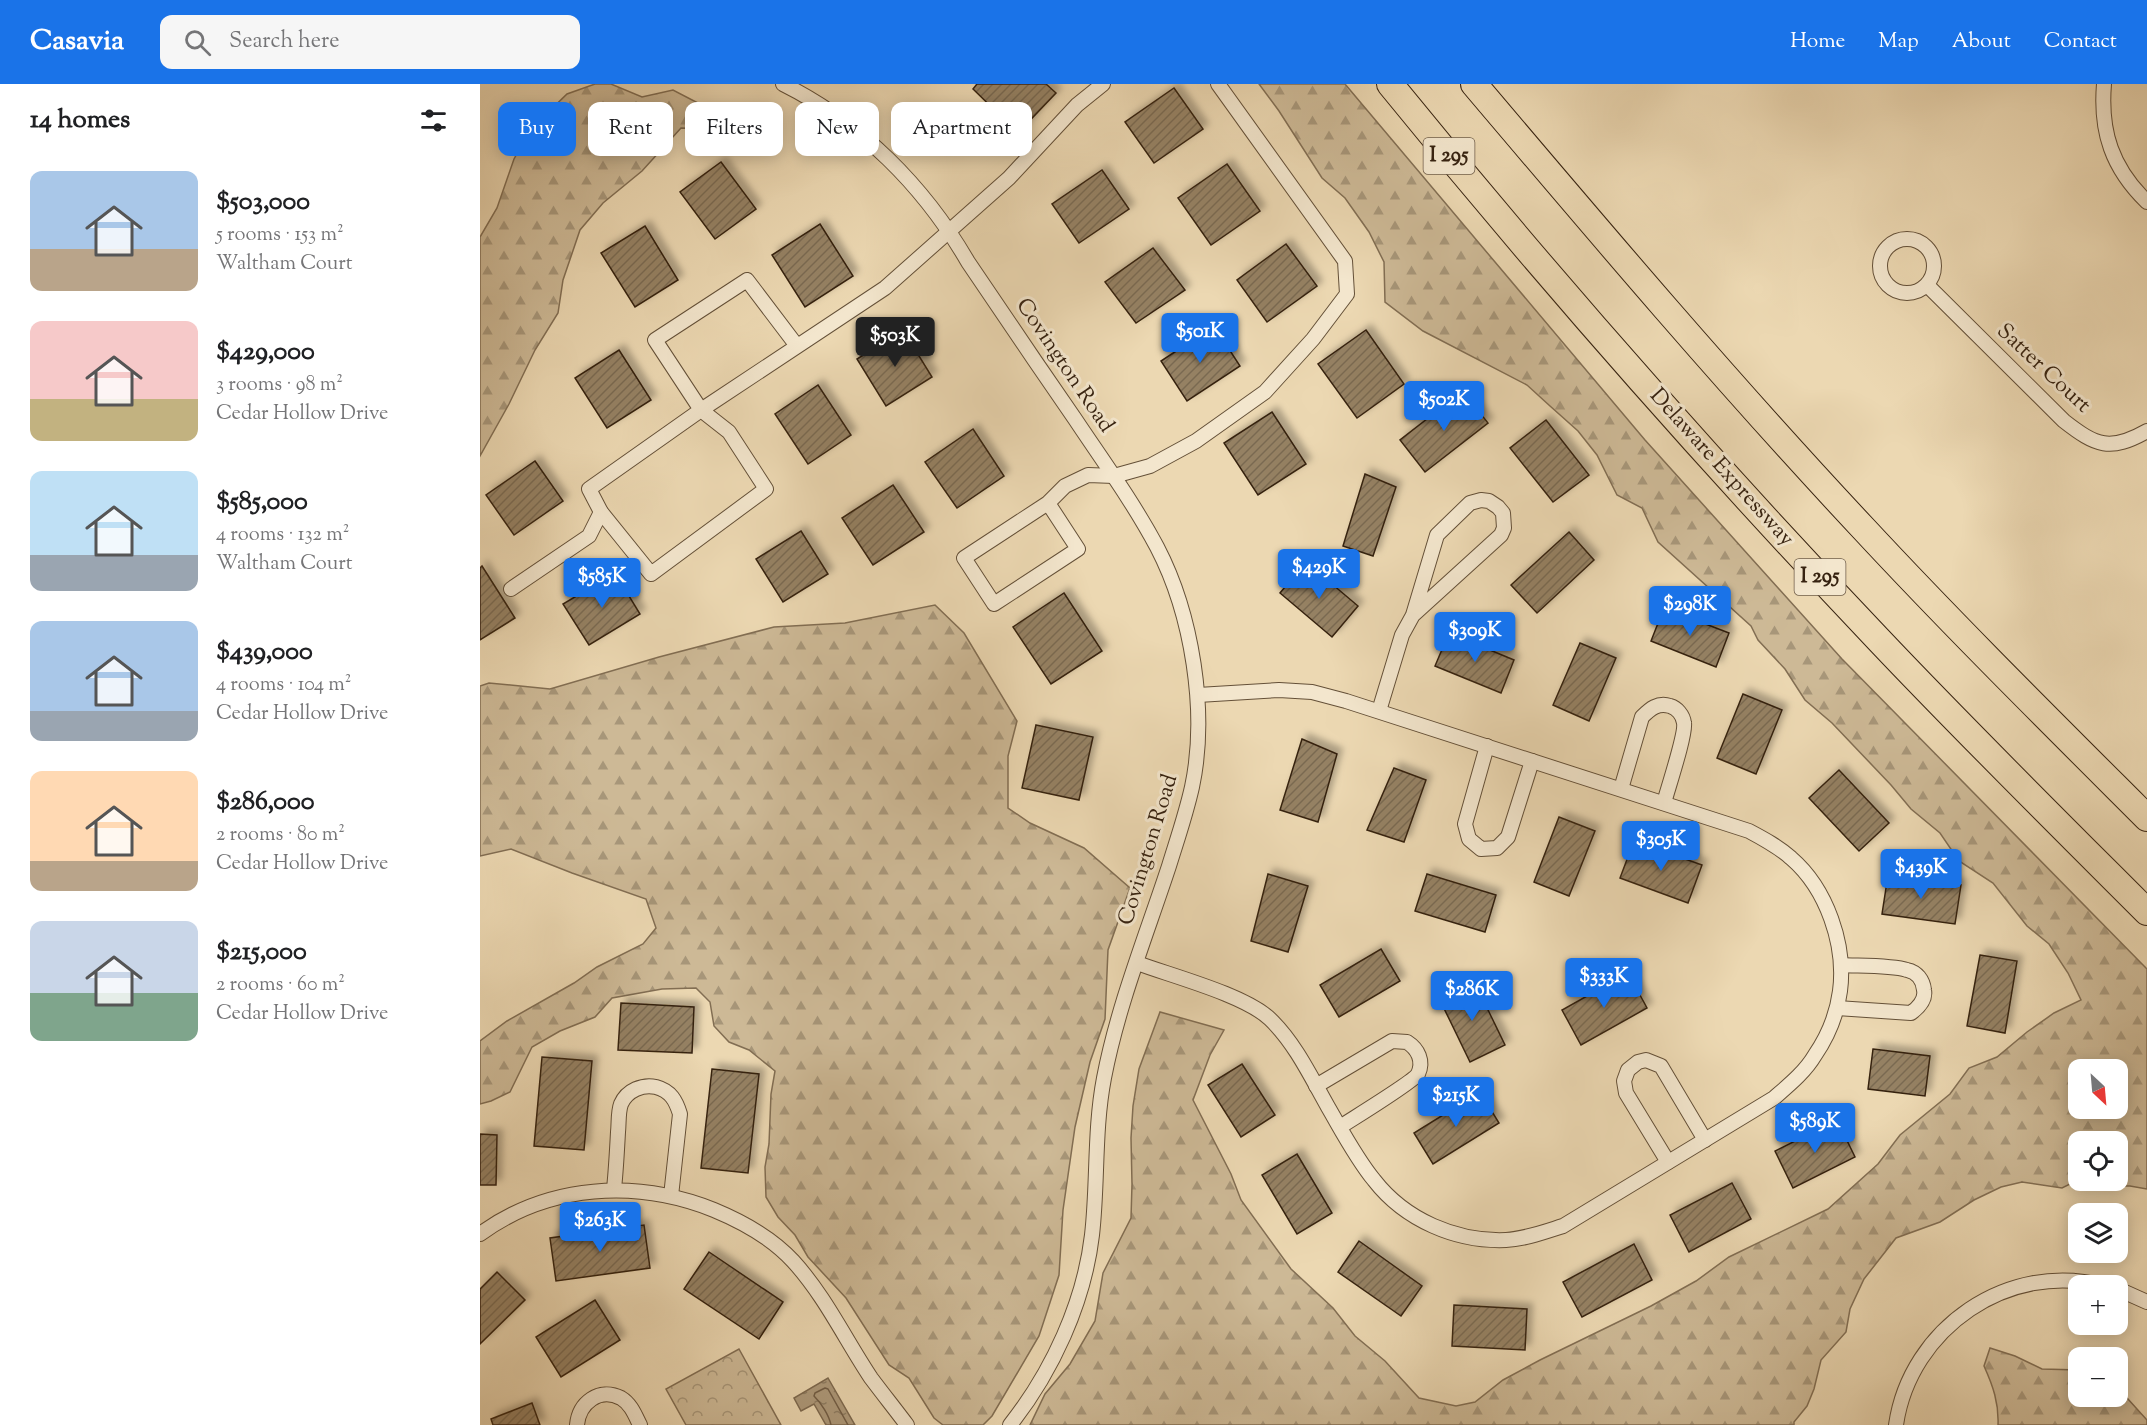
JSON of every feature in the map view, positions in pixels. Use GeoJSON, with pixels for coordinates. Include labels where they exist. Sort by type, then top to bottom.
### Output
{"type":"FeatureCollection","features":[{"type":"Feature","properties":{"kind":"highway","name":"Delaware Expressway"},"geometry":{"type":"LineString","coordinates":[[1390,84],[1508,229],[1783,537],[1895,657],[2147,912]]}},
{"type":"Feature","properties":{"kind":"highway"},"geometry":{"type":"LineString","coordinates":[[1474,84],[1615,250],[1862,527],[1958,628],[2147,818]]}},
{"type":"Feature","properties":{"kind":"street","name":"Covington Road"},"geometry":{"type":"LineString","coordinates":[[783,84],[808,96],[867,138],[897,167],[950,231],[968,262],[1114,476],[1158,549],[1170,576],[1194,663],[1198,695],[1198,749],[1192,786],[1183,822],[1110,1046],[1100,1100],[1092,1233],[1088,1258],[1073,1310],[1058,1347],[1036,1390],[1010,1425]]}},
{"type":"Feature","properties":{"kind":"street"},"geometry":{"type":"LineString","coordinates":[[797,346],[747,280],[655,340],[701,410],[729,432],[766,489],[651,574],[602,512],[589,489],[701,410],[885,288],[1009,178],[1077,105],[1103,84]]}},
{"type":"Feature","properties":{"kind":"street"},"geometry":{"type":"LineString","coordinates":[[1048,503],[1078,549],[994,604],[964,558],[1048,503],[1065,486],[1088,475],[1114,476],[1150,466],[1196,441],[1265,392],[1313,339],[1347,294],[1345,261],[1218,84]]}},
{"type":"Feature","properties":{"kind":"street"},"geometry":{"type":"LineString","coordinates":[[2104,84],[2103,125],[2108,143],[2129,181],[2147,202]]}},
{"type":"Feature","properties":{"kind":"street"},"geometry":{"type":"LineString","coordinates":[[1900,239],[1918,240],[1931,252],[1935,269],[1927,285],[1919,291],[1901,292],[1886,283],[1881,275],[1881,257],[1892,243],[1900,239]]}},
{"type":"Feature","properties":{"kind":"street","name":"Satter Court"},"geometry":{"type":"LineString","coordinates":[[1927,285],[2064,421],[2078,432],[2104,444],[2116,444],[2128,441],[2147,430]]}},
{"type":"Feature","properties":{"kind":"street"},"geometry":{"type":"LineString","coordinates":[[1378,711],[1402,635],[1413,615],[1437,535],[1470,503],[1481,500],[1489,501],[1498,507],[1504,520],[1501,535],[1413,615]]}},
{"type":"Feature","properties":{"kind":"street"},"geometry":{"type":"LineString","coordinates":[[512,589],[589,536],[602,512]]}},
{"type":"Feature","properties":{"kind":"street"},"geometry":{"type":"LineString","coordinates":[[1137,963],[1236,998],[1256,1008],[1269,1018],[1286,1037],[1373,1179],[1410,1213],[1443,1231],[1483,1240],[1531,1237],[1563,1226],[1774,1098],[1800,1076],[1815,1056],[1830,1030],[1837,1008],[1841,965],[1837,937],[1826,904],[1814,884],[1792,859],[1749,831],[1378,711],[1312,692],[1260,690],[1198,695]]}},
{"type":"Feature","properties":{"kind":"street"},"geometry":{"type":"LineString","coordinates":[[1621,789],[1642,717],[1649,709],[1666,705],[1679,711],[1685,725],[1664,803]]}},
{"type":"Feature","properties":{"kind":"street"},"geometry":{"type":"LineString","coordinates":[[1487,746],[1465,824],[1469,839],[1481,849],[1497,848],[1508,837],[1532,760]]}},
{"type":"Feature","properties":{"kind":"street"},"geometry":{"type":"LineString","coordinates":[[1837,1008],[1911,1013],[1922,1003],[1925,992],[1922,981],[1917,975],[1907,970],[1841,965]]}},
{"type":"Feature","properties":{"kind":"street"},"geometry":{"type":"LineString","coordinates":[[1316,1086],[1392,1041],[1407,1042],[1418,1052],[1421,1063],[1418,1074],[1414,1078],[1340,1127]]}},
{"type":"Feature","properties":{"kind":"street"},"geometry":{"type":"LineString","coordinates":[[1668,1162],[1626,1093],[1624,1081],[1628,1070],[1638,1062],[1646,1060],[1661,1066],[1705,1140]]}},
{"type":"Feature","properties":{"kind":"street"},"geometry":{"type":"LineString","coordinates":[[614,1189],[620,1107],[630,1092],[651,1086],[663,1089],[670,1095],[676,1102],[680,1114],[671,1196]]}},
{"type":"Feature","properties":{"kind":"street"},"geometry":{"type":"LineString","coordinates":[[480,1234],[529,1206],[551,1199],[614,1189],[671,1196],[696,1203],[748,1225],[770,1240],[792,1260],[819,1294],[871,1378],[907,1425]]}},
{"type":"Feature","properties":{"kind":"street"},"geometry":{"type":"LineString","coordinates":[[480,1219],[502,1220]]}},
{"type":"Feature","properties":{"kind":"street"},"geometry":{"type":"LineString","coordinates":[[1896,1425],[1905,1388],[1917,1365],[1931,1345],[1952,1323],[1995,1294],[2014,1287],[2044,1281],[2068,1280]]}},
{"type":"Feature","properties":{"kind":"street"},"geometry":{"type":"LineString","coordinates":[[2128,1293],[2147,1302]]}},
{"type":"Feature","properties":{"kind":"street"},"geometry":{"type":"LineString","coordinates":[[577,1425],[584,1404],[598,1396],[610,1395],[622,1399],[631,1407],[640,1425]]}},
{"type":"Feature","properties":{"kind":"green space"},"geometry":{"type":"Polygon","coordinates":[[[595,84],[611,84],[642,97],[673,90],[696,102],[685,102],[685,128],[681,128],[673,137],[673,102],[588,102],[588,156],[656,156],[642,171],[603,203],[580,230],[563,280],[558,313],[535,350],[480,456],[480,237],[497,208],[516,156],[576,156],[576,102],[559,102],[567,94],[595,84]]]}},
{"type":"Feature","properties":{"kind":"green space"},"geometry":{"type":"Polygon","coordinates":[[[1259,84],[1345,84],[1645,440],[1842,659],[2147,969],[2147,1189],[2128,1186],[2128,1131],[2068,1131],[2068,1185],[2062,1188],[2022,1182],[2001,1187],[1974,1200],[1940,1222],[1896,1238],[1864,1279],[1850,1309],[1846,1332],[1821,1360],[1807,1406],[1794,1425],[1030,1425],[1045,1394],[1070,1364],[1095,1321],[1103,1273],[1131,1218],[1133,1106],[1139,1069],[1160,1012],[1224,1030],[1210,1055],[1193,1100],[1231,1174],[1241,1200],[1291,1269],[1333,1308],[1355,1336],[1385,1361],[1419,1398],[1456,1406],[1475,1402],[1503,1380],[1651,1306],[1696,1281],[1729,1257],[1828,1209],[1878,1164],[1900,1135],[1950,1094],[1969,1068],[1997,1057],[2054,1013],[2081,1000],[2068,973],[2049,944],[2027,926],[1993,883],[1959,861],[1940,833],[1911,809],[1832,723],[1805,700],[1785,669],[1758,640],[1751,626],[1658,542],[1642,508],[1617,495],[1597,455],[1578,431],[1527,385],[1423,331],[1385,302],[1384,262],[1369,232],[1345,198],[1322,178],[1259,84]]]}},
{"type":"Feature","properties":{"kind":"green space"},"geometry":{"type":"Polygon","coordinates":[[[935,605],[964,633],[1017,721],[1008,756],[1008,808],[1030,823],[1084,848],[1130,888],[1108,950],[1105,1019],[1090,1062],[1075,1127],[1063,1210],[1059,1275],[1039,1336],[992,1416],[983,1425],[943,1425],[934,1418],[909,1378],[889,1365],[846,1298],[808,1257],[795,1235],[778,1217],[766,1197],[765,1167],[775,1071],[749,1050],[729,1042],[714,1026],[710,1002],[696,988],[662,989],[612,998],[595,1017],[560,1031],[532,1047],[510,1092],[480,1104],[480,1041],[507,1021],[574,983],[597,967],[643,944],[656,928],[646,899],[511,849],[480,856],[480,686],[489,683],[550,689],[774,627],[845,623],[935,605]]]}},
{"type":"Feature","properties":{"kind":"green space"},"geometry":{"type":"Polygon","coordinates":[[[1990,1348],[2015,1356],[2042,1369],[2068,1370],[2068,1407],[2128,1407],[2128,1399],[2147,1420],[2147,1425],[1998,1425],[1995,1395],[1984,1366],[1990,1348]]]}},
{"type":"Feature","properties":{"kind":"green space"},"geometry":{"type":"Polygon","coordinates":[[[739,1349],[781,1425],[686,1425],[666,1389],[739,1349]]]}},
{"type":"Feature","properties":{"kind":"water"},"geometry":{"type":"Polygon","coordinates":[[[828,1378],[855,1425],[826,1425],[814,1404],[801,1411],[794,1398],[828,1378]]]}},
{"type":"Feature","properties":{"kind":"building"},"geometry":{"type":"Polygon","coordinates":[[[977,84],[1046,84],[1056,93],[1032,118],[1032,102],[986,102],[973,89],[977,84]]]}},
{"type":"Feature","properties":{"kind":"building"},"geometry":{"type":"Polygon","coordinates":[[[1174,88],[1203,129],[1154,163],[1125,122],[1174,88]]]}},
{"type":"Feature","properties":{"kind":"building"},"geometry":{"type":"Polygon","coordinates":[[[721,162],[756,209],[715,239],[680,192],[721,162]]]}},
{"type":"Feature","properties":{"kind":"building"},"geometry":{"type":"Polygon","coordinates":[[[1227,164],[1260,211],[1211,245],[1178,198],[1227,164]]]}},
{"type":"Feature","properties":{"kind":"building"},"geometry":{"type":"Polygon","coordinates":[[[1102,170],[1129,209],[1079,243],[1052,204],[1102,170]]]}},
{"type":"Feature","properties":{"kind":"building"},"geometry":{"type":"Polygon","coordinates":[[[820,224],[853,276],[805,307],[772,255],[820,224]]]}},
{"type":"Feature","properties":{"kind":"building"},"geometry":{"type":"Polygon","coordinates":[[[645,226],[678,280],[635,307],[601,253],[645,226]]]}},
{"type":"Feature","properties":{"kind":"building"},"geometry":{"type":"Polygon","coordinates":[[[1286,244],[1317,286],[1267,322],[1237,280],[1286,244]]]}},
{"type":"Feature","properties":{"kind":"building"},"geometry":{"type":"Polygon","coordinates":[[[1153,248],[1185,290],[1136,323],[1105,282],[1153,248]]]}},
{"type":"Feature","properties":{"kind":"building"},"geometry":{"type":"Polygon","coordinates":[[[1214,326],[1240,366],[1187,401],[1161,361],[1214,326]]]}},
{"type":"Feature","properties":{"kind":"building"},"geometry":{"type":"Polygon","coordinates":[[[903,330],[932,377],[886,406],[857,359],[903,330]]]}},
{"type":"Feature","properties":{"kind":"building"},"geometry":{"type":"Polygon","coordinates":[[[1366,330],[1404,384],[1357,418],[1318,364],[1366,330]]]}},
{"type":"Feature","properties":{"kind":"building"},"geometry":{"type":"Polygon","coordinates":[[[619,350],[651,400],[607,428],[575,378],[619,350]]]}},
{"type":"Feature","properties":{"kind":"building"},"geometry":{"type":"Polygon","coordinates":[[[818,385],[851,435],[808,464],[775,414],[818,385]]]}},
{"type":"Feature","properties":{"kind":"building"},"geometry":{"type":"Polygon","coordinates":[[[1463,391],[1488,423],[1425,472],[1400,440],[1463,391]]]}},
{"type":"Feature","properties":{"kind":"building"},"geometry":{"type":"Polygon","coordinates":[[[1272,412],[1306,464],[1258,495],[1224,443],[1272,412]]]}},
{"type":"Feature","properties":{"kind":"building"},"geometry":{"type":"Polygon","coordinates":[[[1546,420],[1589,475],[1553,502],[1510,448],[1546,420]]]}},
{"type":"Feature","properties":{"kind":"building"},"geometry":{"type":"Polygon","coordinates":[[[973,429],[1004,476],[957,508],[925,462],[973,429]]]}},
{"type":"Feature","properties":{"kind":"building"},"geometry":{"type":"Polygon","coordinates":[[[535,461],[563,501],[514,535],[486,495],[535,461]]]}},
{"type":"Feature","properties":{"kind":"building"},"geometry":{"type":"Polygon","coordinates":[[[1365,474],[1396,487],[1373,556],[1343,546],[1365,474]]]}},
{"type":"Feature","properties":{"kind":"building"},"geometry":{"type":"Polygon","coordinates":[[[893,485],[924,532],[873,565],[842,518],[893,485]]]}},
{"type":"Feature","properties":{"kind":"building"},"geometry":{"type":"Polygon","coordinates":[[[801,531],[828,574],[783,602],[756,559],[801,531]]]}},
{"type":"Feature","properties":{"kind":"building"},"geometry":{"type":"Polygon","coordinates":[[[1569,532],[1594,560],[1537,613],[1511,585],[1569,532]]]}},
{"type":"Feature","properties":{"kind":"building"},"geometry":{"type":"Polygon","coordinates":[[[1306,562],[1358,606],[1332,637],[1280,593],[1306,562]]]}},
{"type":"Feature","properties":{"kind":"building"},"geometry":{"type":"Polygon","coordinates":[[[482,566],[515,618],[480,640],[480,568],[482,566]]]}},
{"type":"Feature","properties":{"kind":"building"},"geometry":{"type":"Polygon","coordinates":[[[615,573],[640,614],[589,645],[563,604],[615,573]]]}},
{"type":"Feature","properties":{"kind":"building"},"geometry":{"type":"Polygon","coordinates":[[[1064,593],[1102,651],[1051,684],[1013,627],[1064,593]]]}},
{"type":"Feature","properties":{"kind":"building"},"geometry":{"type":"Polygon","coordinates":[[[1664,608],[1729,633],[1716,667],[1651,641],[1664,608]]]}},
{"type":"Feature","properties":{"kind":"building"},"geometry":{"type":"Polygon","coordinates":[[[1449,633],[1514,660],[1501,693],[1435,666],[1449,633]]]}},
{"type":"Feature","properties":{"kind":"building"},"geometry":{"type":"Polygon","coordinates":[[[1580,643],[1616,658],[1589,721],[1553,705],[1580,643]]]}},
{"type":"Feature","properties":{"kind":"building"},"geometry":{"type":"Polygon","coordinates":[[[1743,694],[1782,710],[1756,774],[1717,758],[1743,694]]]}},
{"type":"Feature","properties":{"kind":"building"},"geometry":{"type":"Polygon","coordinates":[[[1036,725],[1093,737],[1079,800],[1022,788],[1036,725]]]}},
{"type":"Feature","properties":{"kind":"building"},"geometry":{"type":"Polygon","coordinates":[[[1302,739],[1337,754],[1318,822],[1280,810],[1302,739]]]}},
{"type":"Feature","properties":{"kind":"building"},"geometry":{"type":"Polygon","coordinates":[[[1394,768],[1426,780],[1404,842],[1367,830],[1394,768]]]}},
{"type":"Feature","properties":{"kind":"building"},"geometry":{"type":"Polygon","coordinates":[[[1839,770],[1889,823],[1859,851],[1809,798],[1839,770]]]}},
{"type":"Feature","properties":{"kind":"building"},"geometry":{"type":"Polygon","coordinates":[[[1559,817],[1595,831],[1569,896],[1534,882],[1559,817]]]}},
{"type":"Feature","properties":{"kind":"building"},"geometry":{"type":"Polygon","coordinates":[[[1634,841],[1702,865],[1688,903],[1620,878],[1634,841]]]}},
{"type":"Feature","properties":{"kind":"building"},"geometry":{"type":"Polygon","coordinates":[[[1268,874],[1308,886],[1288,952],[1251,941],[1268,874]]]}},
{"type":"Feature","properties":{"kind":"building"},"geometry":{"type":"Polygon","coordinates":[[[1427,874],[1496,895],[1485,932],[1415,911],[1427,874]]]}},
{"type":"Feature","properties":{"kind":"building"},"geometry":{"type":"Polygon","coordinates":[[[1888,875],[1961,885],[1955,924],[1882,914],[1888,875]]]}},
{"type":"Feature","properties":{"kind":"building"},"geometry":{"type":"Polygon","coordinates":[[[1381,949],[1400,981],[1339,1017],[1320,985],[1381,949]]]}},
{"type":"Feature","properties":{"kind":"building"},"geometry":{"type":"Polygon","coordinates":[[[1980,955],[2017,961],[2005,1033],[1967,1026],[1980,955]]]}},
{"type":"Feature","properties":{"kind":"building"},"geometry":{"type":"Polygon","coordinates":[[[1628,973],[1647,1008],[1581,1045],[1562,1010],[1628,973]]]}},
{"type":"Feature","properties":{"kind":"building"},"geometry":{"type":"Polygon","coordinates":[[[1474,981],[1505,1045],[1470,1062],[1439,998],[1474,981]]]}},
{"type":"Feature","properties":{"kind":"building"},"geometry":{"type":"Polygon","coordinates":[[[621,1003],[694,1007],[692,1053],[618,1050],[621,1003]]]}},
{"type":"Feature","properties":{"kind":"building"},"geometry":{"type":"Polygon","coordinates":[[[1873,1049],[1930,1056],[1925,1096],[1868,1089],[1873,1049]]]}},
{"type":"Feature","properties":{"kind":"building"},"geometry":{"type":"Polygon","coordinates":[[[542,1057],[592,1061],[584,1150],[534,1146],[542,1057]]]}},
{"type":"Feature","properties":{"kind":"building"},"geometry":{"type":"Polygon","coordinates":[[[1242,1064],[1275,1115],[1241,1137],[1208,1085],[1242,1064]]]}},
{"type":"Feature","properties":{"kind":"building"},"geometry":{"type":"Polygon","coordinates":[[[712,1069],[759,1074],[748,1173],[701,1168],[712,1069]]]}},
{"type":"Feature","properties":{"kind":"building"},"geometry":{"type":"Polygon","coordinates":[[[1480,1092],[1499,1123],[1433,1164],[1414,1133],[1480,1092]]]}},
{"type":"Feature","properties":{"kind":"building"},"geometry":{"type":"Polygon","coordinates":[[[1837,1120],[1855,1157],[1793,1188],[1775,1151],[1837,1120]]]}},
{"type":"Feature","properties":{"kind":"building"},"geometry":{"type":"Polygon","coordinates":[[[480,1134],[497,1135],[496,1185],[480,1185],[480,1134]]]}},
{"type":"Feature","properties":{"kind":"building"},"geometry":{"type":"Polygon","coordinates":[[[1297,1154],[1332,1213],[1297,1234],[1262,1175],[1297,1154]]]}},
{"type":"Feature","properties":{"kind":"building"},"geometry":{"type":"Polygon","coordinates":[[[1732,1183],[1751,1219],[1689,1252],[1670,1215],[1732,1183]]]}},
{"type":"Feature","properties":{"kind":"building"},"geometry":{"type":"Polygon","coordinates":[[[644,1225],[650,1268],[556,1281],[550,1238],[644,1225]]]}},
{"type":"Feature","properties":{"kind":"building"},"geometry":{"type":"Polygon","coordinates":[[[1359,1241],[1422,1286],[1401,1316],[1338,1272],[1359,1241]]]}},
{"type":"Feature","properties":{"kind":"building"},"geometry":{"type":"Polygon","coordinates":[[[1634,1244],[1652,1280],[1582,1317],[1563,1282],[1634,1244]]]}},
{"type":"Feature","properties":{"kind":"building"},"geometry":{"type":"Polygon","coordinates":[[[709,1252],[783,1302],[759,1339],[684,1289],[709,1252]]]}},
{"type":"Feature","properties":{"kind":"building"},"geometry":{"type":"Polygon","coordinates":[[[497,1272],[525,1300],[480,1344],[480,1289],[497,1272]]]}},
{"type":"Feature","properties":{"kind":"building"},"geometry":{"type":"Polygon","coordinates":[[[595,1300],[620,1340],[561,1377],[536,1337],[595,1300]]]}},
{"type":"Feature","properties":{"kind":"building"},"geometry":{"type":"Polygon","coordinates":[[[1454,1305],[1527,1309],[1525,1350],[1452,1346],[1454,1305]]]}},
{"type":"Feature","properties":{"kind":"building"},"geometry":{"type":"Polygon","coordinates":[[[532,1403],[540,1425],[493,1425],[491,1419],[532,1403]]]}}]}
